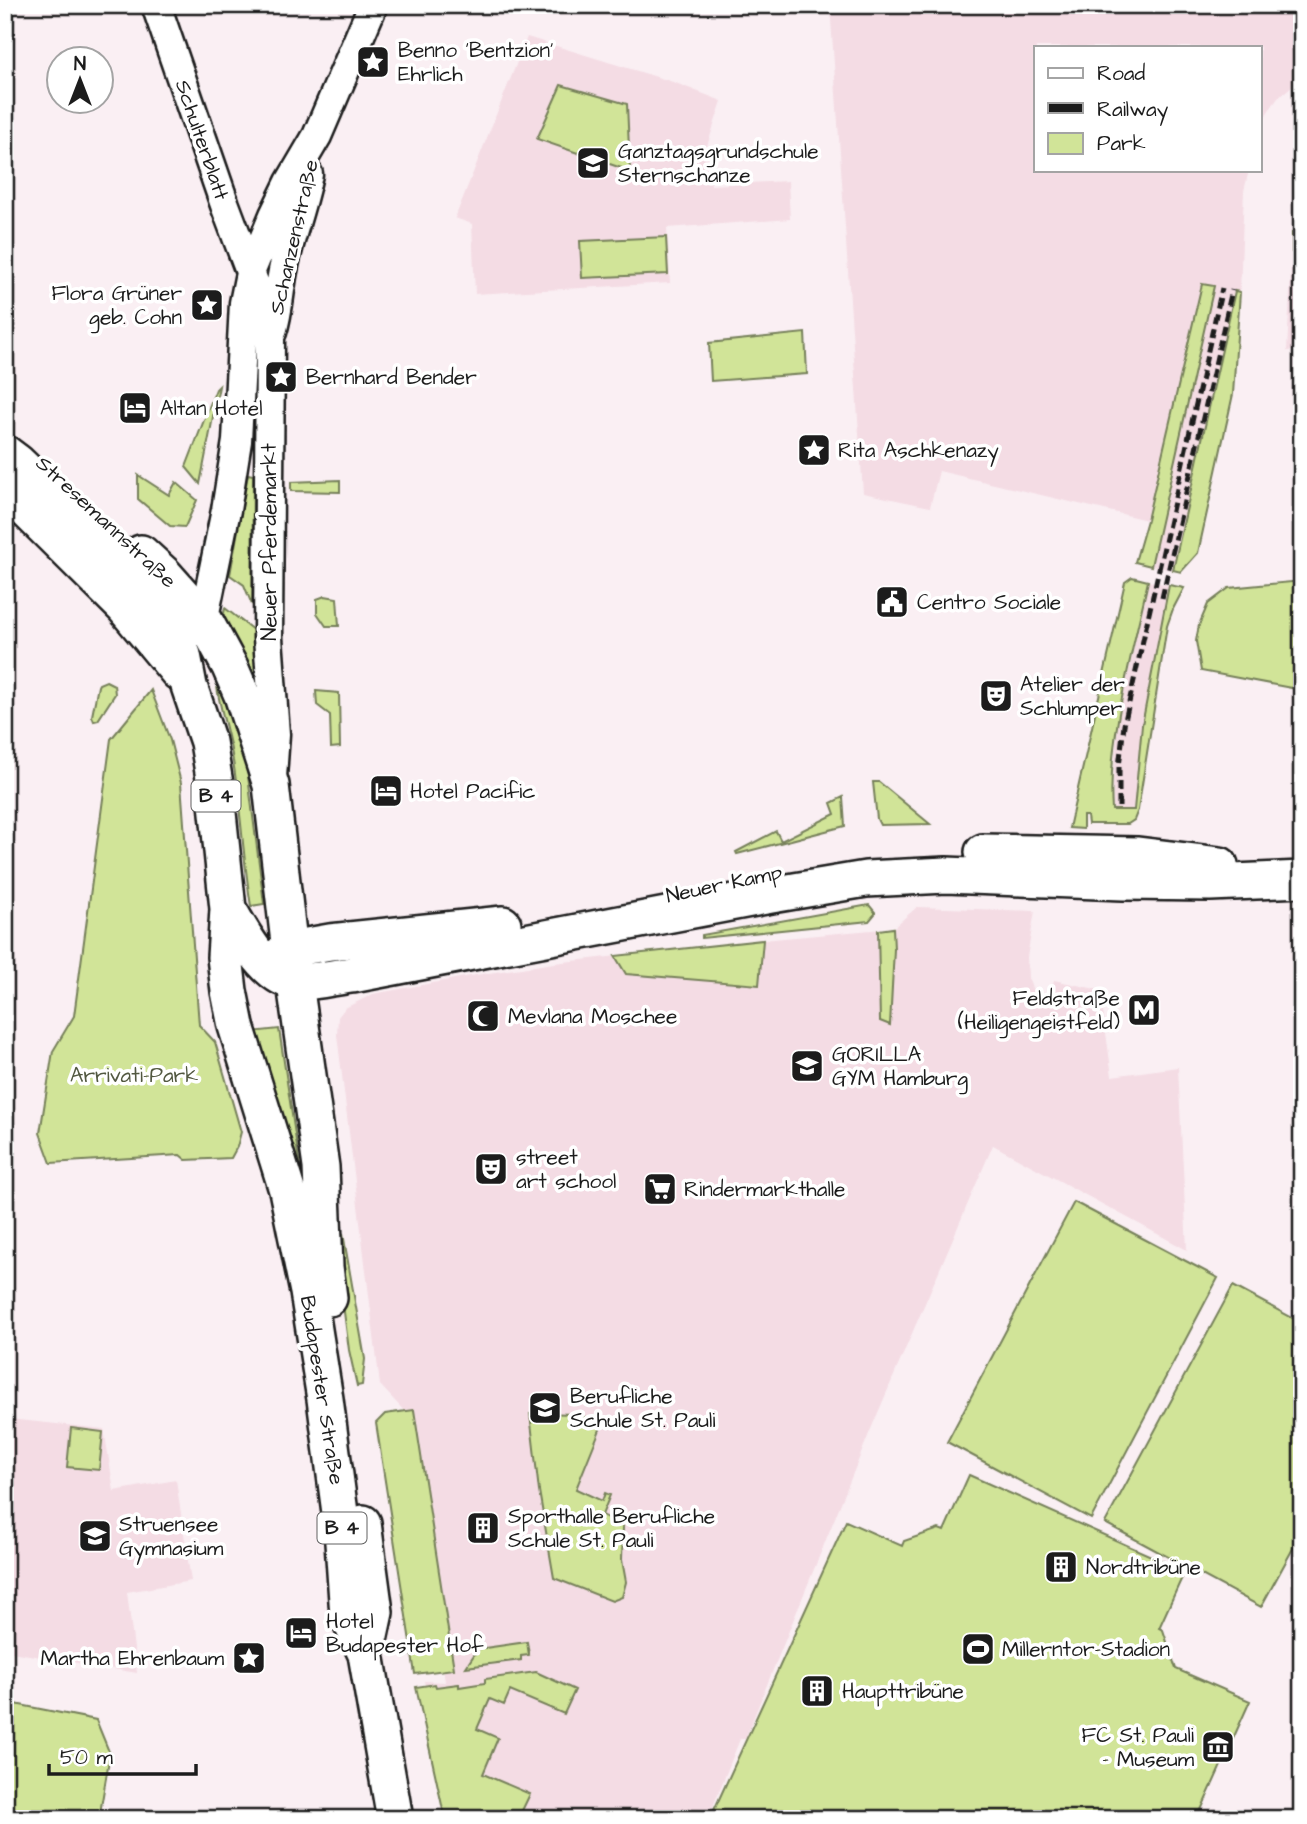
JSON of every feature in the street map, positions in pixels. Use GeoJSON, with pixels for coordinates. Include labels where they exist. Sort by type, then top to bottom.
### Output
{"type":"FeatureCollection","features":[{"type":"Feature","properties":{"kind":"main road","name":"Stresemannstraße"},"geometry":{"type":"LineString","coordinates":[[5,429],[165,575],[204,619]]}},
{"type":"Feature","properties":{"kind":"main road","name":"Stresemannstraße"},"geometry":{"type":"LineString","coordinates":[[5,453],[151,593],[167,618],[183,655],[189,686]]}},
{"type":"Feature","properties":{"kind":"main road","name":"B 4"},"geometry":{"type":"LineString","coordinates":[[5,489],[124,607],[189,686]]}},
{"type":"Feature","properties":{"kind":"main road","name":"Neuer Pferdemarkt"},"geometry":{"type":"LineString","coordinates":[[204,619],[225,656],[242,695],[271,785],[283,965],[316,1126],[323,1187]]}},
{"type":"Feature","properties":{"kind":"main road","name":"Neuer Pferdemarkt"},"geometry":{"type":"LineString","coordinates":[[189,686],[208,743],[215,784],[228,909],[225,957],[229,991],[235,1020],[280,1167]]}},
{"type":"Feature","properties":{"kind":"main road","name":"Neuer Kamp"},"geometry":{"type":"LineString","coordinates":[[283,965],[330,942],[566,915],[802,867],[908,853],[1138,855],[1159,870],[1210,883],[1302,879]]}},
{"type":"Feature","properties":{"kind":"main road","name":"Neuer Pferdemarkt"},"geometry":{"type":"LineString","coordinates":[[228,909],[247,940],[283,965]]}},
{"type":"Feature","properties":{"kind":"main road"},"geometry":{"type":"LineString","coordinates":[[235,1020],[246,989],[253,978],[283,965]]}},
{"type":"Feature","properties":{"kind":"main road","name":"Budapester Straße"},"geometry":{"type":"LineString","coordinates":[[280,1167],[298,1241],[321,1370],[342,1528],[348,1616],[366,1654],[395,1819]]}},
{"type":"Feature","properties":{"kind":"main road","name":"Budapester Straße"},"geometry":{"type":"LineString","coordinates":[[323,1187],[327,1282],[375,1612],[366,1654]]}},
{"type":"Feature","properties":{"kind":"street","name":"Schulterblatt"},"geometry":{"type":"LineString","coordinates":[[156,5],[250,273]]}},
{"type":"Feature","properties":{"kind":"street","name":"Schanzenstraße"},"geometry":{"type":"LineString","coordinates":[[250,273],[290,182],[317,136],[373,5]]}},
{"type":"Feature","properties":{"kind":"street","name":"Schanzenstraße"},"geometry":{"type":"LineString","coordinates":[[271,338],[289,241],[317,136]]}},
{"type":"Feature","properties":{"kind":"street","name":"Neuer Pferdemarkt"},"geometry":{"type":"LineString","coordinates":[[250,273],[271,338],[268,638],[275,734],[271,785]]}},
{"type":"Feature","properties":{"kind":"street","name":"Neuer Pferdemarkt"},"geometry":{"type":"LineString","coordinates":[[189,686],[226,510],[237,440],[244,314],[250,273]]}},
{"type":"Feature","properties":{"kind":"shaded area"},"geometry":{"type":"Polygon","coordinates":[[[830,5],[1302,5],[1302,80],[1278,98],[1262,126],[1262,46],[1034,46],[1034,172],[1249,172],[1244,191],[1240,292],[1235,292],[1173,570],[1151,566],[1214,287],[1202,284],[1147,520],[939,471],[930,507],[863,493],[830,5]]]}},
{"type":"Feature","properties":{"kind":"shaded area","name":"Ganztagsgrundschule Sternschanze"},"geometry":{"type":"Polygon","coordinates":[[[527,37],[673,82],[722,101],[707,146],[711,185],[788,181],[790,219],[667,228],[670,283],[475,294],[472,224],[455,218],[527,37]]]}},
{"type":"Feature","properties":{"kind":"shaded area"},"geometry":{"type":"Polygon","coordinates":[[[1292,252],[1302,252],[1302,350],[1287,351],[1292,252]]]}},
{"type":"Feature","properties":{"kind":"shaded area"},"geometry":{"type":"Polygon","coordinates":[[[1148,581],[1169,585],[1142,725],[1134,810],[1112,810],[1118,720],[1148,581]]]}},
{"type":"Feature","properties":{"kind":"shaded area"},"geometry":{"type":"Polygon","coordinates":[[[917,907],[1035,911],[1027,957],[1028,978],[1036,998],[1048,1007],[1054,980],[1100,990],[1112,1076],[1178,1067],[1187,1250],[993,1145],[871,1429],[745,1739],[740,1739],[708,1819],[454,1819],[424,1681],[445,1682],[407,1414],[380,1385],[337,1035],[338,1017],[345,1008],[373,994],[476,975],[554,963],[893,928],[917,907]]]}},
{"type":"Feature","properties":{"kind":"shaded area","name":"Struensee Gymnasium"},"geometry":{"type":"Polygon","coordinates":[[[9,1419],[104,1429],[114,1491],[176,1480],[191,1581],[127,1592],[137,1673],[5,1651],[5,1455],[9,1419]]]}},
{"type":"Feature","properties":{"kind":"green space"},"geometry":{"type":"Polygon","coordinates":[[[561,85],[627,104],[630,171],[537,139],[561,85]]]}},
{"type":"Feature","properties":{"kind":"green space"},"geometry":{"type":"Polygon","coordinates":[[[1300,132],[1302,252],[1292,252],[1292,233],[1296,233],[1300,132]]]}},
{"type":"Feature","properties":{"kind":"green space"},"geometry":{"type":"Polygon","coordinates":[[[666,237],[668,274],[582,278],[580,241],[666,237]]]}},
{"type":"Feature","properties":{"kind":"green space"},"geometry":{"type":"Polygon","coordinates":[[[1202,284],[1214,286],[1151,566],[1135,562],[1202,284]]]}},
{"type":"Feature","properties":{"kind":"green space"},"geometry":{"type":"Polygon","coordinates":[[[1235,291],[1240,292],[1233,394],[1198,553],[1181,572],[1173,570],[1235,291]]]}},
{"type":"Feature","properties":{"kind":"green space"},"geometry":{"type":"Polygon","coordinates":[[[805,333],[807,374],[711,381],[709,343],[805,333]]]}},
{"type":"Feature","properties":{"kind":"green space"},"geometry":{"type":"Polygon","coordinates":[[[219,386],[200,484],[186,467],[219,386]]]}},
{"type":"Feature","properties":{"kind":"green space"},"geometry":{"type":"Polygon","coordinates":[[[248,474],[253,475],[252,605],[244,585],[230,575],[248,474]]]}},
{"type":"Feature","properties":{"kind":"green space"},"geometry":{"type":"Polygon","coordinates":[[[138,475],[169,495],[176,482],[197,500],[185,527],[170,526],[138,499],[138,475]]]}},
{"type":"Feature","properties":{"kind":"green space"},"geometry":{"type":"Polygon","coordinates":[[[340,480],[340,492],[291,491],[291,482],[340,480]]]}},
{"type":"Feature","properties":{"kind":"green space"},"geometry":{"type":"Polygon","coordinates":[[[1132,577],[1148,581],[1117,724],[1111,782],[1112,810],[1134,810],[1142,725],[1169,585],[1184,588],[1167,626],[1138,810],[1134,820],[1128,824],[1088,824],[1087,816],[1083,816],[1083,829],[1069,828],[1125,582],[1132,577]]]}},
{"type":"Feature","properties":{"kind":"green space"},"geometry":{"type":"Polygon","coordinates":[[[1302,581],[1302,690],[1201,671],[1196,641],[1208,604],[1229,588],[1302,581]]]}},
{"type":"Feature","properties":{"kind":"green space"},"geometry":{"type":"Polygon","coordinates":[[[325,596],[337,598],[339,626],[326,626],[317,613],[317,599],[325,596]]]}},
{"type":"Feature","properties":{"kind":"green space"},"geometry":{"type":"Polygon","coordinates":[[[225,608],[253,630],[261,706],[222,623],[225,608]]]}},
{"type":"Feature","properties":{"kind":"green space"},"geometry":{"type":"Polygon","coordinates":[[[216,671],[245,752],[264,904],[251,906],[236,779],[218,694],[216,671]]]}},
{"type":"Feature","properties":{"kind":"green space"},"geometry":{"type":"Polygon","coordinates":[[[106,681],[114,685],[115,694],[98,720],[94,721],[92,716],[98,686],[106,681]]]}},
{"type":"Feature","properties":{"kind":"green space","name":"Arrivati-Park"},"geometry":{"type":"Polygon","coordinates":[[[151,690],[170,740],[181,783],[199,1025],[215,1042],[241,1132],[231,1158],[186,1160],[180,1155],[51,1163],[40,1133],[53,1051],[74,1016],[111,739],[151,690]]]}},
{"type":"Feature","properties":{"kind":"green space"},"geometry":{"type":"Polygon","coordinates":[[[316,691],[339,693],[340,747],[331,748],[330,715],[317,705],[316,691]]]}},
{"type":"Feature","properties":{"kind":"green space"},"geometry":{"type":"Polygon","coordinates":[[[873,782],[879,782],[930,824],[880,825],[873,782]]]}},
{"type":"Feature","properties":{"kind":"green space"},"geometry":{"type":"Polygon","coordinates":[[[843,797],[845,826],[737,854],[736,852],[776,831],[781,841],[835,814],[831,803],[843,797]]]}},
{"type":"Feature","properties":{"kind":"green space"},"geometry":{"type":"Polygon","coordinates":[[[869,905],[875,914],[869,921],[702,938],[702,935],[869,905]]]}},
{"type":"Feature","properties":{"kind":"green space"},"geometry":{"type":"Polygon","coordinates":[[[893,928],[890,1025],[880,1021],[878,930],[893,928]]]}},
{"type":"Feature","properties":{"kind":"green space"},"geometry":{"type":"Polygon","coordinates":[[[763,940],[759,985],[626,974],[615,956],[763,940]]]}},
{"type":"Feature","properties":{"kind":"green space"},"geometry":{"type":"Polygon","coordinates":[[[279,1029],[305,1200],[251,1032],[279,1029]]]}},
{"type":"Feature","properties":{"kind":"green space"},"geometry":{"type":"Polygon","coordinates":[[[1074,1202],[1218,1278],[1091,1519],[947,1442],[1074,1202]]]}},
{"type":"Feature","properties":{"kind":"green space"},"geometry":{"type":"Polygon","coordinates":[[[343,1233],[365,1359],[362,1385],[357,1386],[342,1297],[343,1233]]]}},
{"type":"Feature","properties":{"kind":"green space"},"geometry":{"type":"Polygon","coordinates":[[[1233,1286],[1302,1323],[1302,1532],[1261,1607],[1105,1523],[1233,1286]]]}},
{"type":"Feature","properties":{"kind":"green space"},"geometry":{"type":"Polygon","coordinates":[[[414,1410],[454,1669],[415,1674],[376,1423],[385,1414],[414,1410]]]}},
{"type":"Feature","properties":{"kind":"green space"},"geometry":{"type":"Polygon","coordinates":[[[530,1414],[574,1414],[603,1422],[576,1489],[602,1501],[605,1493],[610,1495],[602,1515],[623,1526],[622,1560],[626,1582],[622,1597],[612,1601],[554,1578],[539,1491],[530,1414]]]}},
{"type":"Feature","properties":{"kind":"green space"},"geometry":{"type":"Polygon","coordinates":[[[71,1428],[103,1432],[99,1470],[67,1467],[71,1428]]]}},
{"type":"Feature","properties":{"kind":"green space","name":"Millerntor-Stadion"},"geometry":{"type":"Polygon","coordinates":[[[969,1475],[1185,1571],[1159,1628],[1163,1630],[1176,1669],[1250,1701],[1197,1819],[710,1819],[846,1521],[902,1546],[904,1541],[939,1529],[944,1531],[969,1475]]]}},
{"type":"Feature","properties":{"kind":"green space"},"geometry":{"type":"Polygon","coordinates":[[[527,1642],[529,1655],[521,1656],[521,1660],[466,1667],[478,1649],[527,1642]]]}},
{"type":"Feature","properties":{"kind":"green space"},"geometry":{"type":"Polygon","coordinates":[[[536,1672],[575,1690],[564,1714],[510,1691],[504,1705],[490,1699],[477,1729],[498,1738],[483,1774],[530,1794],[518,1819],[504,1815],[502,1819],[445,1819],[416,1687],[459,1684],[459,1687],[485,1683],[485,1679],[536,1672]]]}},
{"type":"Feature","properties":{"kind":"green space"},"geometry":{"type":"Polygon","coordinates":[[[5,1702],[96,1720],[110,1754],[99,1819],[5,1819],[5,1702]]]}},
{"type":"Feature","properties":{"kind":"railway"},"geometry":{"type":"LineString","coordinates":[[1119,807],[1119,767],[1124,725],[1222,288]]}},
{"type":"Feature","properties":{"kind":"railway"},"geometry":{"type":"LineString","coordinates":[[1162,598],[1232,290]]}},
{"type":"Feature","properties":{"kind":"place","name":"Benno 'Bentzion' Ehrlich"},"geometry":{"type":"Point","coordinates":[373,62]}},
{"type":"Feature","properties":{"kind":"place","name":"Ganztagsgrundschule Sternschanze"},"geometry":{"type":"Point","coordinates":[593,163]}},
{"type":"Feature","properties":{"kind":"place","name":"Flora Grüner geb. Cohn"},"geometry":{"type":"Point","coordinates":[207,305]}},
{"type":"Feature","properties":{"kind":"place","name":"Bernhard Bender"},"geometry":{"type":"Point","coordinates":[281,377]}},
{"type":"Feature","properties":{"kind":"place","name":"Altan Hotel"},"geometry":{"type":"Point","coordinates":[135,408]}},
{"type":"Feature","properties":{"kind":"place","name":"Rita Aschkenazy"},"geometry":{"type":"Point","coordinates":[814,450]}},
{"type":"Feature","properties":{"kind":"place","name":"Centro Sociale"},"geometry":{"type":"Point","coordinates":[892,602]}},
{"type":"Feature","properties":{"kind":"place","name":"Atelier der Schlumper"},"geometry":{"type":"Point","coordinates":[996,696]}},
{"type":"Feature","properties":{"kind":"place","name":"Hotel Pacific"},"geometry":{"type":"Point","coordinates":[386,791]}},
{"type":"Feature","properties":{"kind":"place","name":"Feldstraße (Heiligengeistfeld)"},"geometry":{"type":"Point","coordinates":[1144,1010]}},
{"type":"Feature","properties":{"kind":"place","name":"Mevlana Moschee"},"geometry":{"type":"Point","coordinates":[483,1016]}},
{"type":"Feature","properties":{"kind":"place","name":"GORILLA GYM Hamburg"},"geometry":{"type":"Point","coordinates":[807,1066]}},
{"type":"Feature","properties":{"kind":"place","name":"street art school"},"geometry":{"type":"Point","coordinates":[491,1169]}},
{"type":"Feature","properties":{"kind":"place","name":"Rindermarkthalle"},"geometry":{"type":"Point","coordinates":[660,1189]}},
{"type":"Feature","properties":{"kind":"place","name":"Berufliche Schule St. Pauli"},"geometry":{"type":"Point","coordinates":[545,1408]}},
{"type":"Feature","properties":{"kind":"place","name":"Sporthalle Berufliche Schule St. Pauli"},"geometry":{"type":"Point","coordinates":[483,1528]}},
{"type":"Feature","properties":{"kind":"place","name":"Struensee Gymnasium"},"geometry":{"type":"Point","coordinates":[95,1536]}},
{"type":"Feature","properties":{"kind":"place","name":"Nordtribüne"},"geometry":{"type":"Point","coordinates":[1061,1567]}},
{"type":"Feature","properties":{"kind":"place","name":"Hotel Budapester Hof"},"geometry":{"type":"Point","coordinates":[301,1633]}},
{"type":"Feature","properties":{"kind":"place","name":"Millerntor-Stadion"},"geometry":{"type":"Point","coordinates":[978,1649]}},
{"type":"Feature","properties":{"kind":"place","name":"Martha Ehrenbaum"},"geometry":{"type":"Point","coordinates":[249,1658]}},
{"type":"Feature","properties":{"kind":"place","name":"Haupttribüne"},"geometry":{"type":"Point","coordinates":[817,1691]}},
{"type":"Feature","properties":{"kind":"place","name":"FC St. Pauli - Museum"},"geometry":{"type":"Point","coordinates":[1218,1747]}}]}
